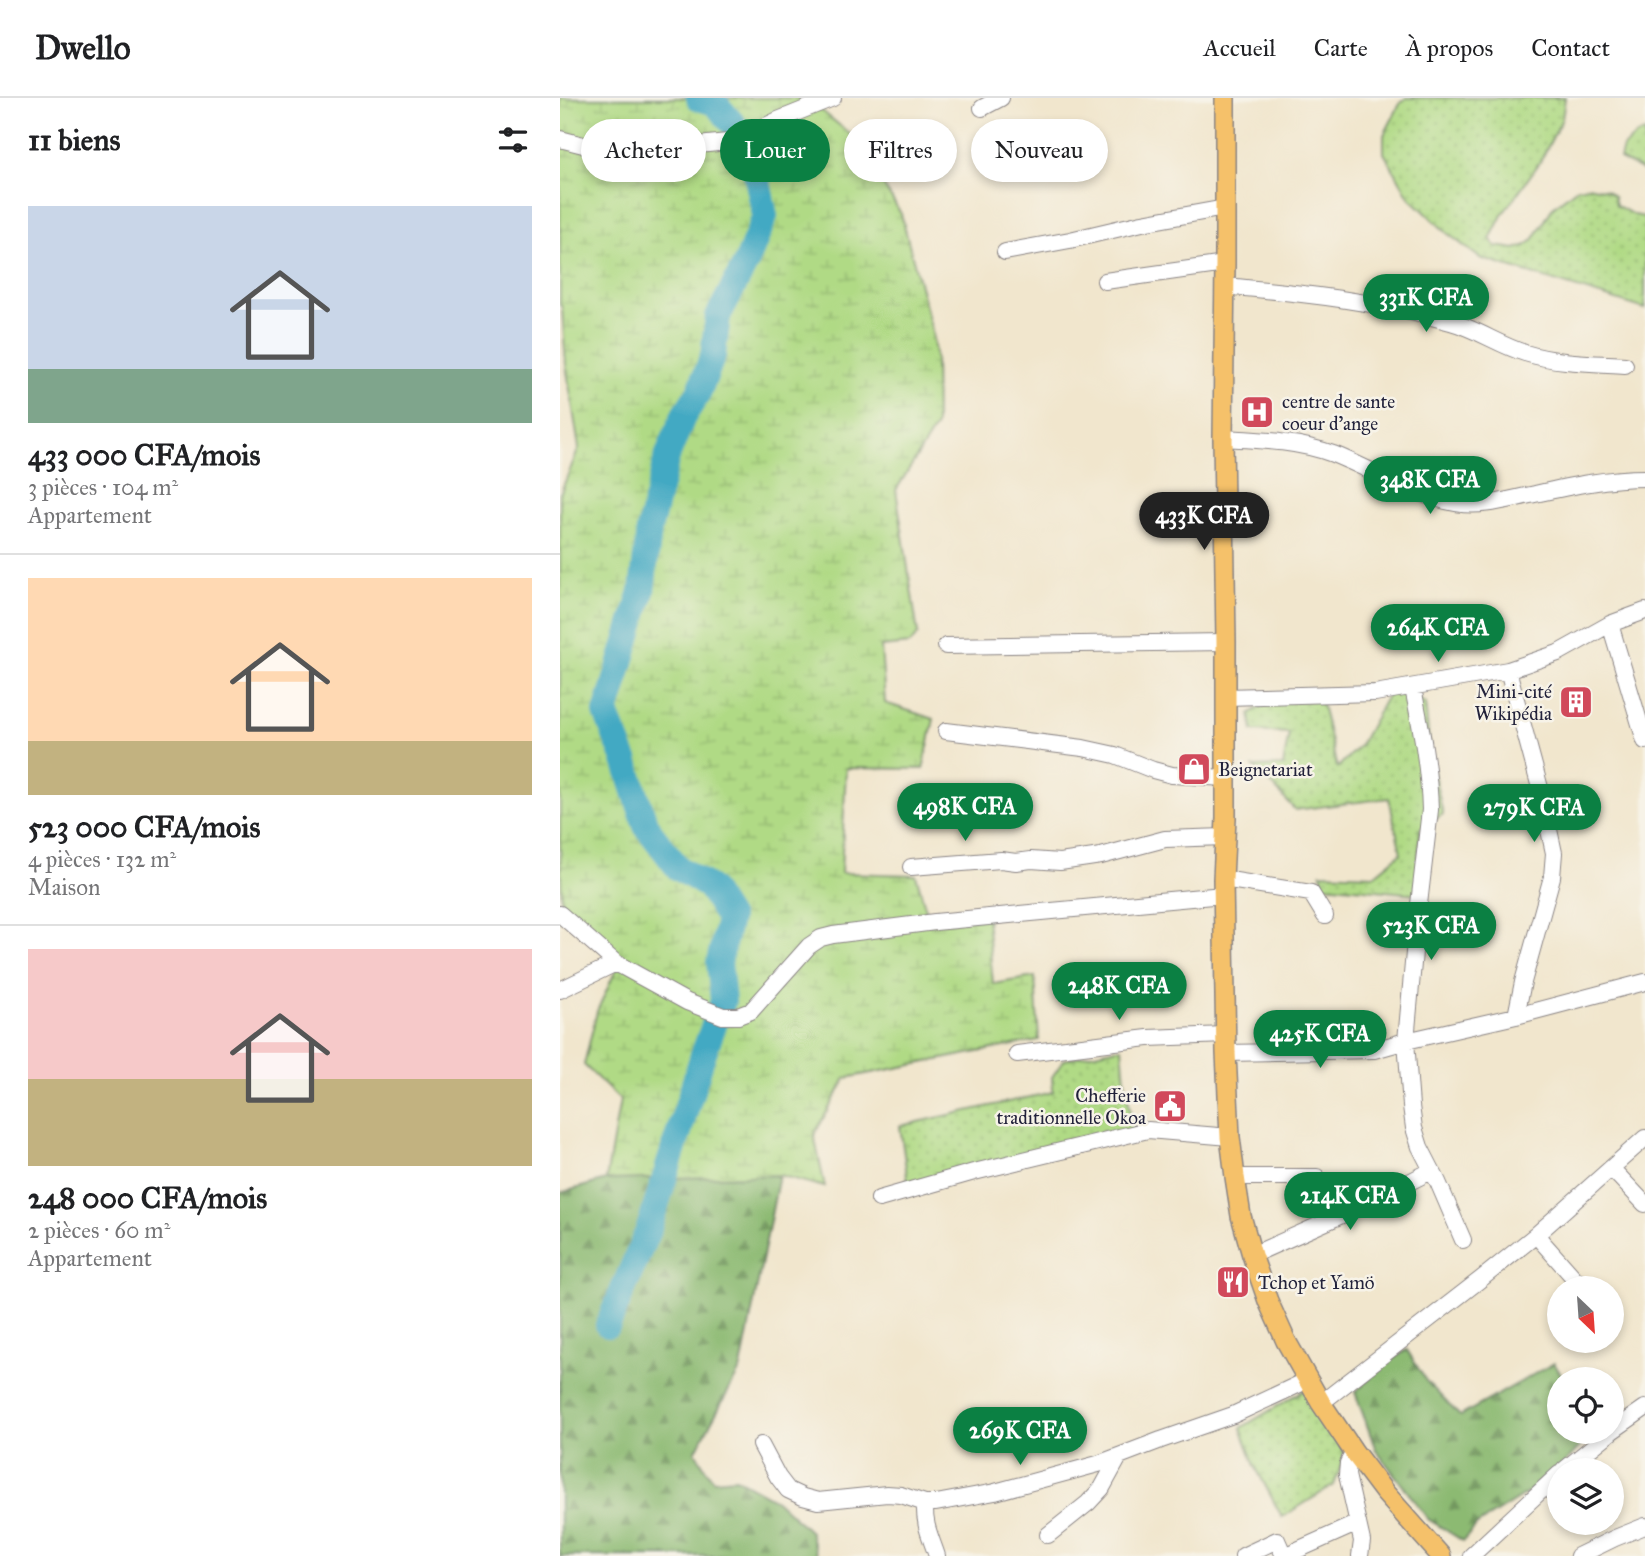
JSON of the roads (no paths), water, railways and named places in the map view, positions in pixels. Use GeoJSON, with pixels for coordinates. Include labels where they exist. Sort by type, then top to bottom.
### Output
{"type":"FeatureCollection","features":[{"type":"Feature","properties":{"kind":"main road"},"geometry":{"type":"LineString","coordinates":[[1225,98],[1223,438],[1226,778],[1223,887],[1226,1044],[1230,1137],[1235,1177],[1241,1216],[1252,1255],[1286,1341],[1354,1452],[1385,1493],[1441,1556]]}},
{"type":"Feature","properties":{"kind":"street"},"geometry":{"type":"LineString","coordinates":[[560,138],[591,147],[633,149],[728,142],[833,98]]}},
{"type":"Feature","properties":{"kind":"street"},"geometry":{"type":"LineString","coordinates":[[982,108],[1001,98]]}},
{"type":"Feature","properties":{"kind":"street"},"geometry":{"type":"LineString","coordinates":[[1005,252],[1226,208]]}},
{"type":"Feature","properties":{"kind":"street"},"geometry":{"type":"LineString","coordinates":[[1105,281],[1225,264]]}},
{"type":"Feature","properties":{"kind":"street"},"geometry":{"type":"LineString","coordinates":[[1224,286],[1308,293],[1405,310],[1454,322],[1525,353],[1548,359],[1625,365]]}},
{"type":"Feature","properties":{"kind":"street"},"geometry":{"type":"LineString","coordinates":[[1223,438],[1297,444],[1330,453],[1433,498],[1458,504],[1483,505],[1599,481],[1645,478]]}},
{"type":"Feature","properties":{"kind":"street"},"geometry":{"type":"LineString","coordinates":[[1226,697],[1374,693],[1508,670],[1558,653],[1610,624],[1645,611]]}},
{"type":"Feature","properties":{"kind":"street"},"geometry":{"type":"LineString","coordinates":[[1610,624],[1645,741]]}},
{"type":"Feature","properties":{"kind":"street"},"geometry":{"type":"LineString","coordinates":[[946,646],[1226,642]]}},
{"type":"Feature","properties":{"kind":"street"},"geometry":{"type":"LineString","coordinates":[[1508,670],[1540,788],[1554,853],[1552,877],[1516,1016]]}},
{"type":"Feature","properties":{"kind":"street"},"geometry":{"type":"LineString","coordinates":[[1413,688],[1423,739],[1430,810],[1406,1041],[1414,1128],[1420,1147],[1463,1240]]}},
{"type":"Feature","properties":{"kind":"street"},"geometry":{"type":"LineString","coordinates":[[946,731],[1083,748],[1115,755],[1172,775],[1226,778]]}},
{"type":"Feature","properties":{"kind":"street"},"geometry":{"type":"LineString","coordinates":[[911,867],[1001,860],[1060,862],[1101,856],[1165,839],[1225,837]]}},
{"type":"Feature","properties":{"kind":"street"},"geometry":{"type":"LineString","coordinates":[[560,914],[616,963],[687,1002],[723,1016],[738,1016],[751,1011],[809,946],[821,938],[833,935],[1223,887],[1311,893],[1325,916]]}},
{"type":"Feature","properties":{"kind":"street"},"geometry":{"type":"LineString","coordinates":[[560,990],[616,963]]}},
{"type":"Feature","properties":{"kind":"street"},"geometry":{"type":"LineString","coordinates":[[1017,1054],[1148,1038],[1374,1050],[1645,982]]}},
{"type":"Feature","properties":{"kind":"street"},"geometry":{"type":"LineString","coordinates":[[878,1199],[974,1172],[1148,1130],[1230,1137]]}},
{"type":"Feature","properties":{"kind":"street"},"geometry":{"type":"LineString","coordinates":[[1321,1402],[1536,1235],[1645,1138]]}},
{"type":"Feature","properties":{"kind":"street"},"geometry":{"type":"LineString","coordinates":[[1611,1168],[1645,1204]]}},
{"type":"Feature","properties":{"kind":"street"},"geometry":{"type":"LineString","coordinates":[[1252,1255],[1362,1206],[1431,1171]]}},
{"type":"Feature","properties":{"kind":"street"},"geometry":{"type":"LineString","coordinates":[[1235,1177],[1317,1177]]}},
{"type":"Feature","properties":{"kind":"street"},"geometry":{"type":"LineString","coordinates":[[1536,1235],[1572,1276]]}},
{"type":"Feature","properties":{"kind":"street"},"geometry":{"type":"LineString","coordinates":[[761,1445],[788,1490],[803,1497],[818,1501],[887,1494],[936,1503],[995,1492],[1119,1457],[1233,1415],[1308,1380]]}},
{"type":"Feature","properties":{"kind":"street"},"geometry":{"type":"LineString","coordinates":[[1624,1422],[1645,1408]]}},
{"type":"Feature","properties":{"kind":"street"},"geometry":{"type":"LineString","coordinates":[[1578,1458],[1595,1444]]}},
{"type":"Feature","properties":{"kind":"street"},"geometry":{"type":"LineString","coordinates":[[1354,1452],[1348,1463],[1347,1475],[1362,1541],[1360,1556]]}},
{"type":"Feature","properties":{"kind":"street"},"geometry":{"type":"LineString","coordinates":[[1048,1535],[1102,1488],[1119,1457]]}},
{"type":"Feature","properties":{"kind":"street"},"geometry":{"type":"LineString","coordinates":[[1471,1556],[1547,1485]]}},
{"type":"Feature","properties":{"kind":"street"},"geometry":{"type":"LineString","coordinates":[[925,1503],[924,1518],[937,1556]]}},
{"type":"Feature","properties":{"kind":"street"},"geometry":{"type":"LineString","coordinates":[[1243,1556],[1277,1540],[1284,1556],[1358,1522]]}},
{"type":"Feature","properties":{"kind":"street"},"geometry":{"type":"LineString","coordinates":[[1578,1556],[1645,1526]]}},
{"type":"Feature","properties":{"kind":"waterway"},"geometry":{"type":"LineString","coordinates":[[699,98],[715,103],[729,119]]}},
{"type":"Feature","properties":{"kind":"waterway"},"geometry":{"type":"LineString","coordinates":[[608,1325],[649,1228],[703,1055],[723,1001],[719,962],[729,919],[709,887],[678,868],[646,826],[625,760],[606,713],[642,591],[649,530],[667,457],[683,417],[699,392],[713,355],[718,316],[747,261],[765,216],[758,182]]}},
{"type":"Feature","properties":{"kind":"place","name":"centre de sante coeur d'ange"},"geometry":{"type":"Point","coordinates":[1257,412]}},
{"type":"Feature","properties":{"kind":"place","name":"Mini-cité Wikipédia"},"geometry":{"type":"Point","coordinates":[1576,702]}},
{"type":"Feature","properties":{"kind":"place","name":"Beignetariat"},"geometry":{"type":"Point","coordinates":[1194,769]}},
{"type":"Feature","properties":{"kind":"place","name":"Chefferie traditionnelle Okoa"},"geometry":{"type":"Point","coordinates":[1170,1106]}},
{"type":"Feature","properties":{"kind":"place","name":"Tchop et Yamö"},"geometry":{"type":"Point","coordinates":[1233,1282]}}]}
